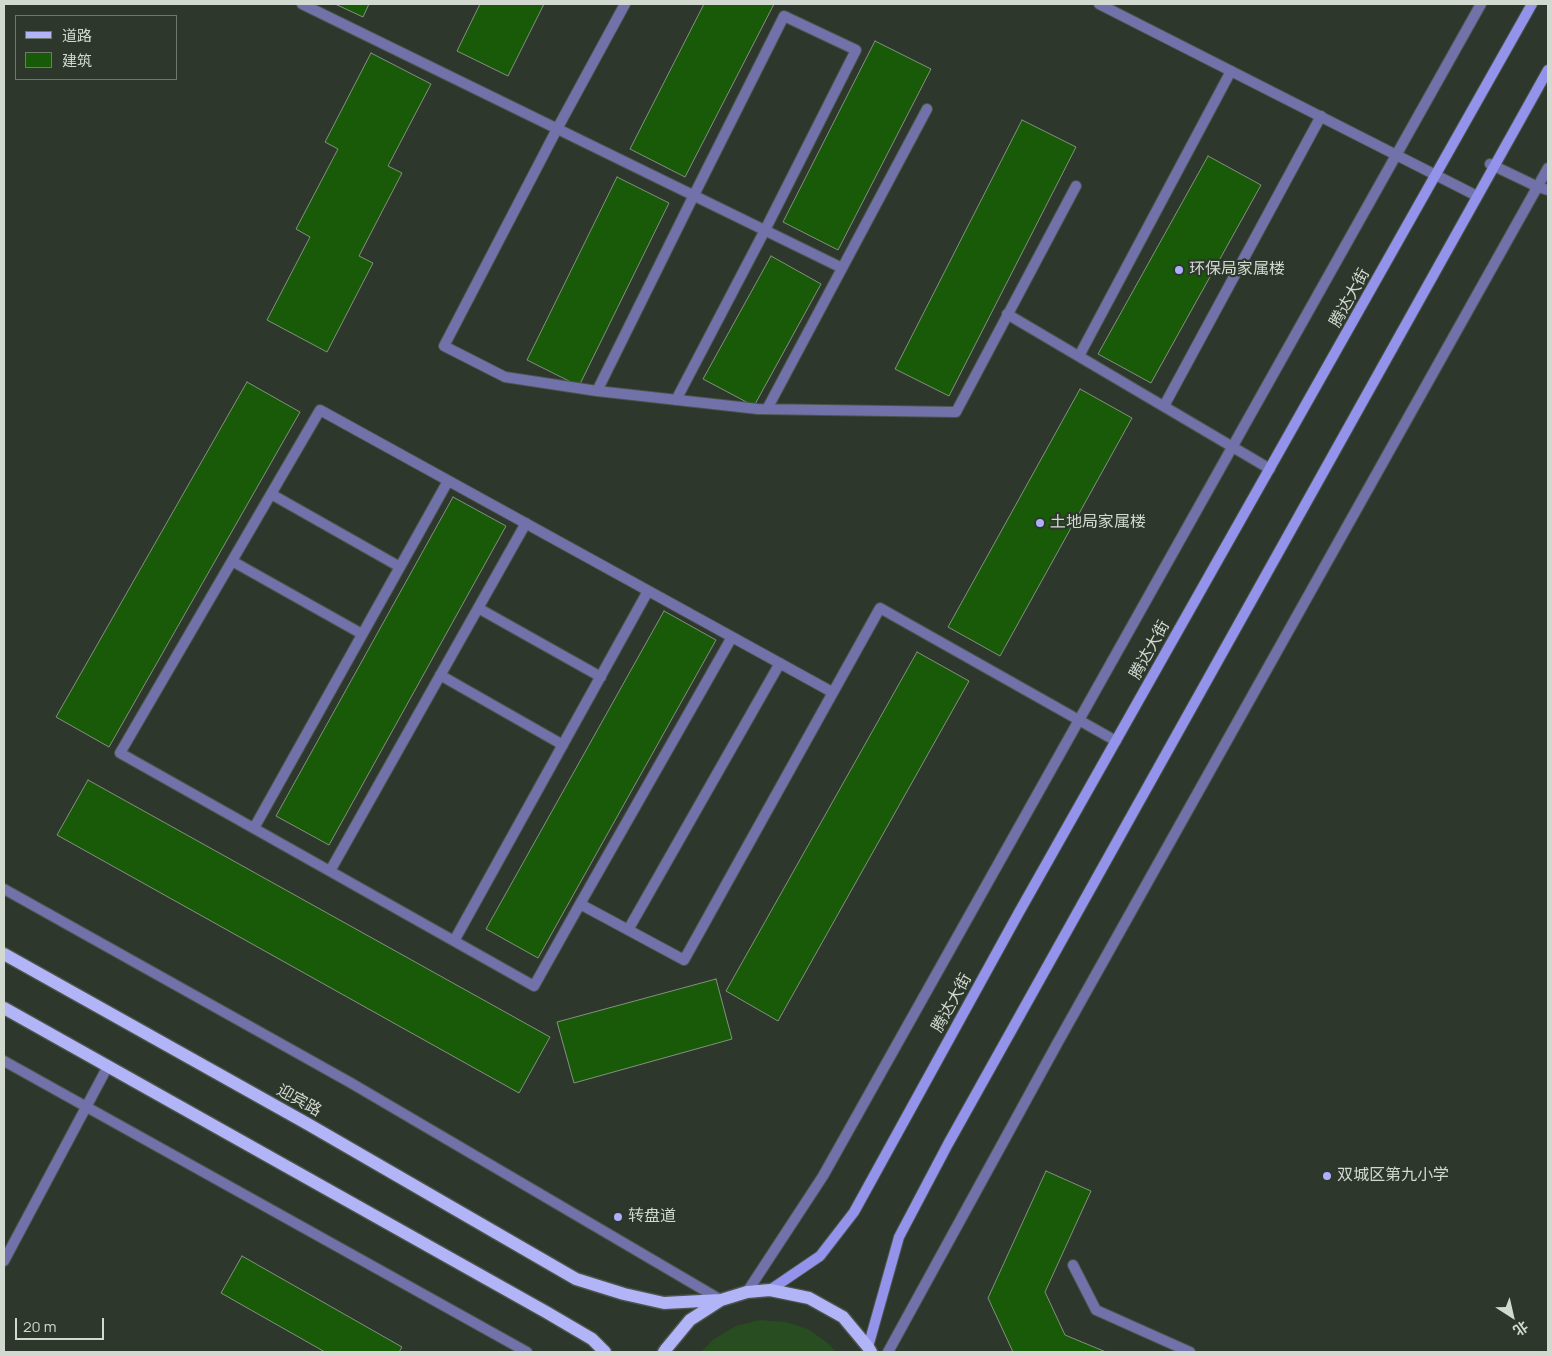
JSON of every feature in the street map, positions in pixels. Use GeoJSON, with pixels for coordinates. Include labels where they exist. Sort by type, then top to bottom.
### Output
{"type":"FeatureCollection","features":[{"type":"Feature","properties":{"kind":"main road","name":"腾达大街"},"geometry":{"type":"LineString","coordinates":[[770,1290],[820,1256],[854,1212],[1018,914],[1532,4]]}},
{"type":"Feature","properties":{"kind":"main road"},"geometry":{"type":"LineString","coordinates":[[870,1350],[899,1237],[948,1144],[1477,196],[1492,165],[1548,70]]}},
{"type":"Feature","properties":{"kind":"main road","name":"迎宾路"},"geometry":{"type":"LineString","coordinates":[[4,954],[306,1123],[576,1279],[624,1294],[664,1303],[721,1300]]}},
{"type":"Feature","properties":{"kind":"main road"},"geometry":{"type":"LineString","coordinates":[[4,1008],[546,1312],[592,1339],[605,1352]]}},
{"type":"Feature","properties":{"kind":"main road"},"geometry":{"type":"LineString","coordinates":[[664,1352],[690,1320],[721,1300],[747,1292],[770,1290],[809,1298],[843,1317],[870,1350]]}},
{"type":"Feature","properties":{"kind":"street"},"geometry":{"type":"LineString","coordinates":[[302,4],[842,268]]}},
{"type":"Feature","properties":{"kind":"street"},"geometry":{"type":"LineString","coordinates":[[626,4],[557,129],[444,346],[505,377],[597,391],[766,409],[956,412],[1076,186]]}},
{"type":"Feature","properties":{"kind":"street"},"geometry":{"type":"LineString","coordinates":[[1099,4],[1477,196]]}},
{"type":"Feature","properties":{"kind":"street"},"geometry":{"type":"LineString","coordinates":[[747,1292],[823,1176],[1481,4]]}},
{"type":"Feature","properties":{"kind":"street"},"geometry":{"type":"LineString","coordinates":[[597,391],[784,16],[856,50],[676,400]]}},
{"type":"Feature","properties":{"kind":"street"},"geometry":{"type":"LineString","coordinates":[[1079,356],[1231,71]]}},
{"type":"Feature","properties":{"kind":"street"},"geometry":{"type":"LineString","coordinates":[[766,409],[926,108]]}},
{"type":"Feature","properties":{"kind":"street"},"geometry":{"type":"LineString","coordinates":[[1164,406],[1321,116]]}},
{"type":"Feature","properties":{"kind":"street"},"geometry":{"type":"LineString","coordinates":[[1492,165],[1543,188]]}},
{"type":"Feature","properties":{"kind":"street"},"geometry":{"type":"LineString","coordinates":[[888,1352],[1068,1024],[1543,188],[1548,168]]}},
{"type":"Feature","properties":{"kind":"street"},"geometry":{"type":"LineString","coordinates":[[1007,314],[1270,469]]}},
{"type":"Feature","properties":{"kind":"street"},"geometry":{"type":"LineString","coordinates":[[732,637],[534,986],[120,753],[320,410],[832,692]]}},
{"type":"Feature","properties":{"kind":"street"},"geometry":{"type":"LineString","coordinates":[[254,828],[448,481]]}},
{"type":"Feature","properties":{"kind":"street"},"geometry":{"type":"LineString","coordinates":[[271,494],[400,567]]}},
{"type":"Feature","properties":{"kind":"street"},"geometry":{"type":"LineString","coordinates":[[330,871],[526,523]]}},
{"type":"Feature","properties":{"kind":"street"},"geometry":{"type":"LineString","coordinates":[[232,561],[362,634]]}},
{"type":"Feature","properties":{"kind":"street"},"geometry":{"type":"LineString","coordinates":[[454,941],[648,591]]}},
{"type":"Feature","properties":{"kind":"street"},"geometry":{"type":"LineString","coordinates":[[478,608],[601,677]]}},
{"type":"Feature","properties":{"kind":"street"},"geometry":{"type":"LineString","coordinates":[[580,904],[684,960],[880,608],[1116,740]]}},
{"type":"Feature","properties":{"kind":"street"},"geometry":{"type":"LineString","coordinates":[[628,930],[780,663]]}},
{"type":"Feature","properties":{"kind":"street"},"geometry":{"type":"LineString","coordinates":[[440,675],[563,745]]}},
{"type":"Feature","properties":{"kind":"street"},"geometry":{"type":"LineString","coordinates":[[4,889],[351,1083],[721,1300]]}},
{"type":"Feature","properties":{"kind":"street"},"geometry":{"type":"LineString","coordinates":[[4,1061],[527,1352]]}},
{"type":"Feature","properties":{"kind":"street"},"geometry":{"type":"LineString","coordinates":[[4,1261],[108,1066]]}},
{"type":"Feature","properties":{"kind":"street"},"geometry":{"type":"LineString","coordinates":[[1073,1265],[1096,1310],[1190,1352]]}},
{"type":"Feature","properties":{"kind":"green space"},"geometry":{"type":"Polygon","coordinates":[[[760,1320],[785,1322],[808,1329],[829,1344],[836,1352],[701,1352],[714,1339],[736,1326],[760,1320]]]}},
{"type":"Feature","properties":{"kind":"building"},"geometry":{"type":"Polygon","coordinates":[[[335,4],[369,4],[363,17],[335,4]]]}},
{"type":"Feature","properties":{"kind":"building"},"geometry":{"type":"Polygon","coordinates":[[[480,4],[544,4],[508,76],[457,51],[480,4]]]}},
{"type":"Feature","properties":{"kind":"building"},"geometry":{"type":"Polygon","coordinates":[[[704,4],[774,4],[685,177],[630,149],[704,4]]]}},
{"type":"Feature","properties":{"kind":"building"},"geometry":{"type":"Polygon","coordinates":[[[875,41],[931,69],[838,250],[783,222],[875,41]]]}},
{"type":"Feature","properties":{"kind":"building"},"geometry":{"type":"Polygon","coordinates":[[[371,53],[431,84],[388,166],[402,173],[359,256],[373,263],[327,352],[267,320],[310,237],[296,229],[338,149],[325,142],[371,53]]]}},
{"type":"Feature","properties":{"kind":"building"},"geometry":{"type":"Polygon","coordinates":[[[1022,120],[1076,147],[949,396],[895,369],[1022,120]]]}},
{"type":"Feature","properties":{"kind":"building","name":"环保局家属楼"},"geometry":{"type":"Polygon","coordinates":[[[1208,156],[1261,185],[1151,383],[1098,354],[1208,156]]]}},
{"type":"Feature","properties":{"kind":"building"},"geometry":{"type":"Polygon","coordinates":[[[617,177],[669,203],[579,386],[527,360],[617,177]]]}},
{"type":"Feature","properties":{"kind":"building"},"geometry":{"type":"Polygon","coordinates":[[[771,256],[821,284],[754,406],[703,379],[771,256]]]}},
{"type":"Feature","properties":{"kind":"building"},"geometry":{"type":"Polygon","coordinates":[[[247,382],[300,412],[109,747],[56,717],[247,382]]]}},
{"type":"Feature","properties":{"kind":"building","name":"土地局家属楼"},"geometry":{"type":"Polygon","coordinates":[[[1080,389],[1132,418],[1000,656],[948,627],[1080,389]]]}},
{"type":"Feature","properties":{"kind":"building"},"geometry":{"type":"Polygon","coordinates":[[[453,497],[506,526],[329,845],[276,816],[453,497]]]}},
{"type":"Feature","properties":{"kind":"building"},"geometry":{"type":"Polygon","coordinates":[[[664,611],[716,640],[538,958],[486,929],[664,611]]]}},
{"type":"Feature","properties":{"kind":"building"},"geometry":{"type":"Polygon","coordinates":[[[917,652],[969,681],[778,1021],[726,991],[917,652]]]}},
{"type":"Feature","properties":{"kind":"building"},"geometry":{"type":"Polygon","coordinates":[[[88,780],[550,1037],[519,1093],[57,835],[88,780]]]}},
{"type":"Feature","properties":{"kind":"building"},"geometry":{"type":"Polygon","coordinates":[[[716,979],[732,1039],[574,1083],[557,1022],[716,979]]]}},
{"type":"Feature","properties":{"kind":"building"},"geometry":{"type":"Polygon","coordinates":[[[1046,1171],[1091,1191],[1045,1292],[1065,1335],[1106,1352],[1013,1352],[988,1298],[1046,1171]]]}},
{"type":"Feature","properties":{"kind":"building"},"geometry":{"type":"Polygon","coordinates":[[[242,1256],[402,1347],[399,1352],[325,1352],[221,1293],[242,1256]]]}},
{"type":"Feature","properties":{"kind":"place","name":"环保局家属楼"},"geometry":{"type":"Point","coordinates":[1179,270]}},
{"type":"Feature","properties":{"kind":"place","name":"土地局家属楼"},"geometry":{"type":"Point","coordinates":[1040,523]}},
{"type":"Feature","properties":{"kind":"place","name":"双城区第九小学"},"geometry":{"type":"Point","coordinates":[1327,1176]}},
{"type":"Feature","properties":{"kind":"place","name":"转盘道"},"geometry":{"type":"Point","coordinates":[618,1217]}}]}
